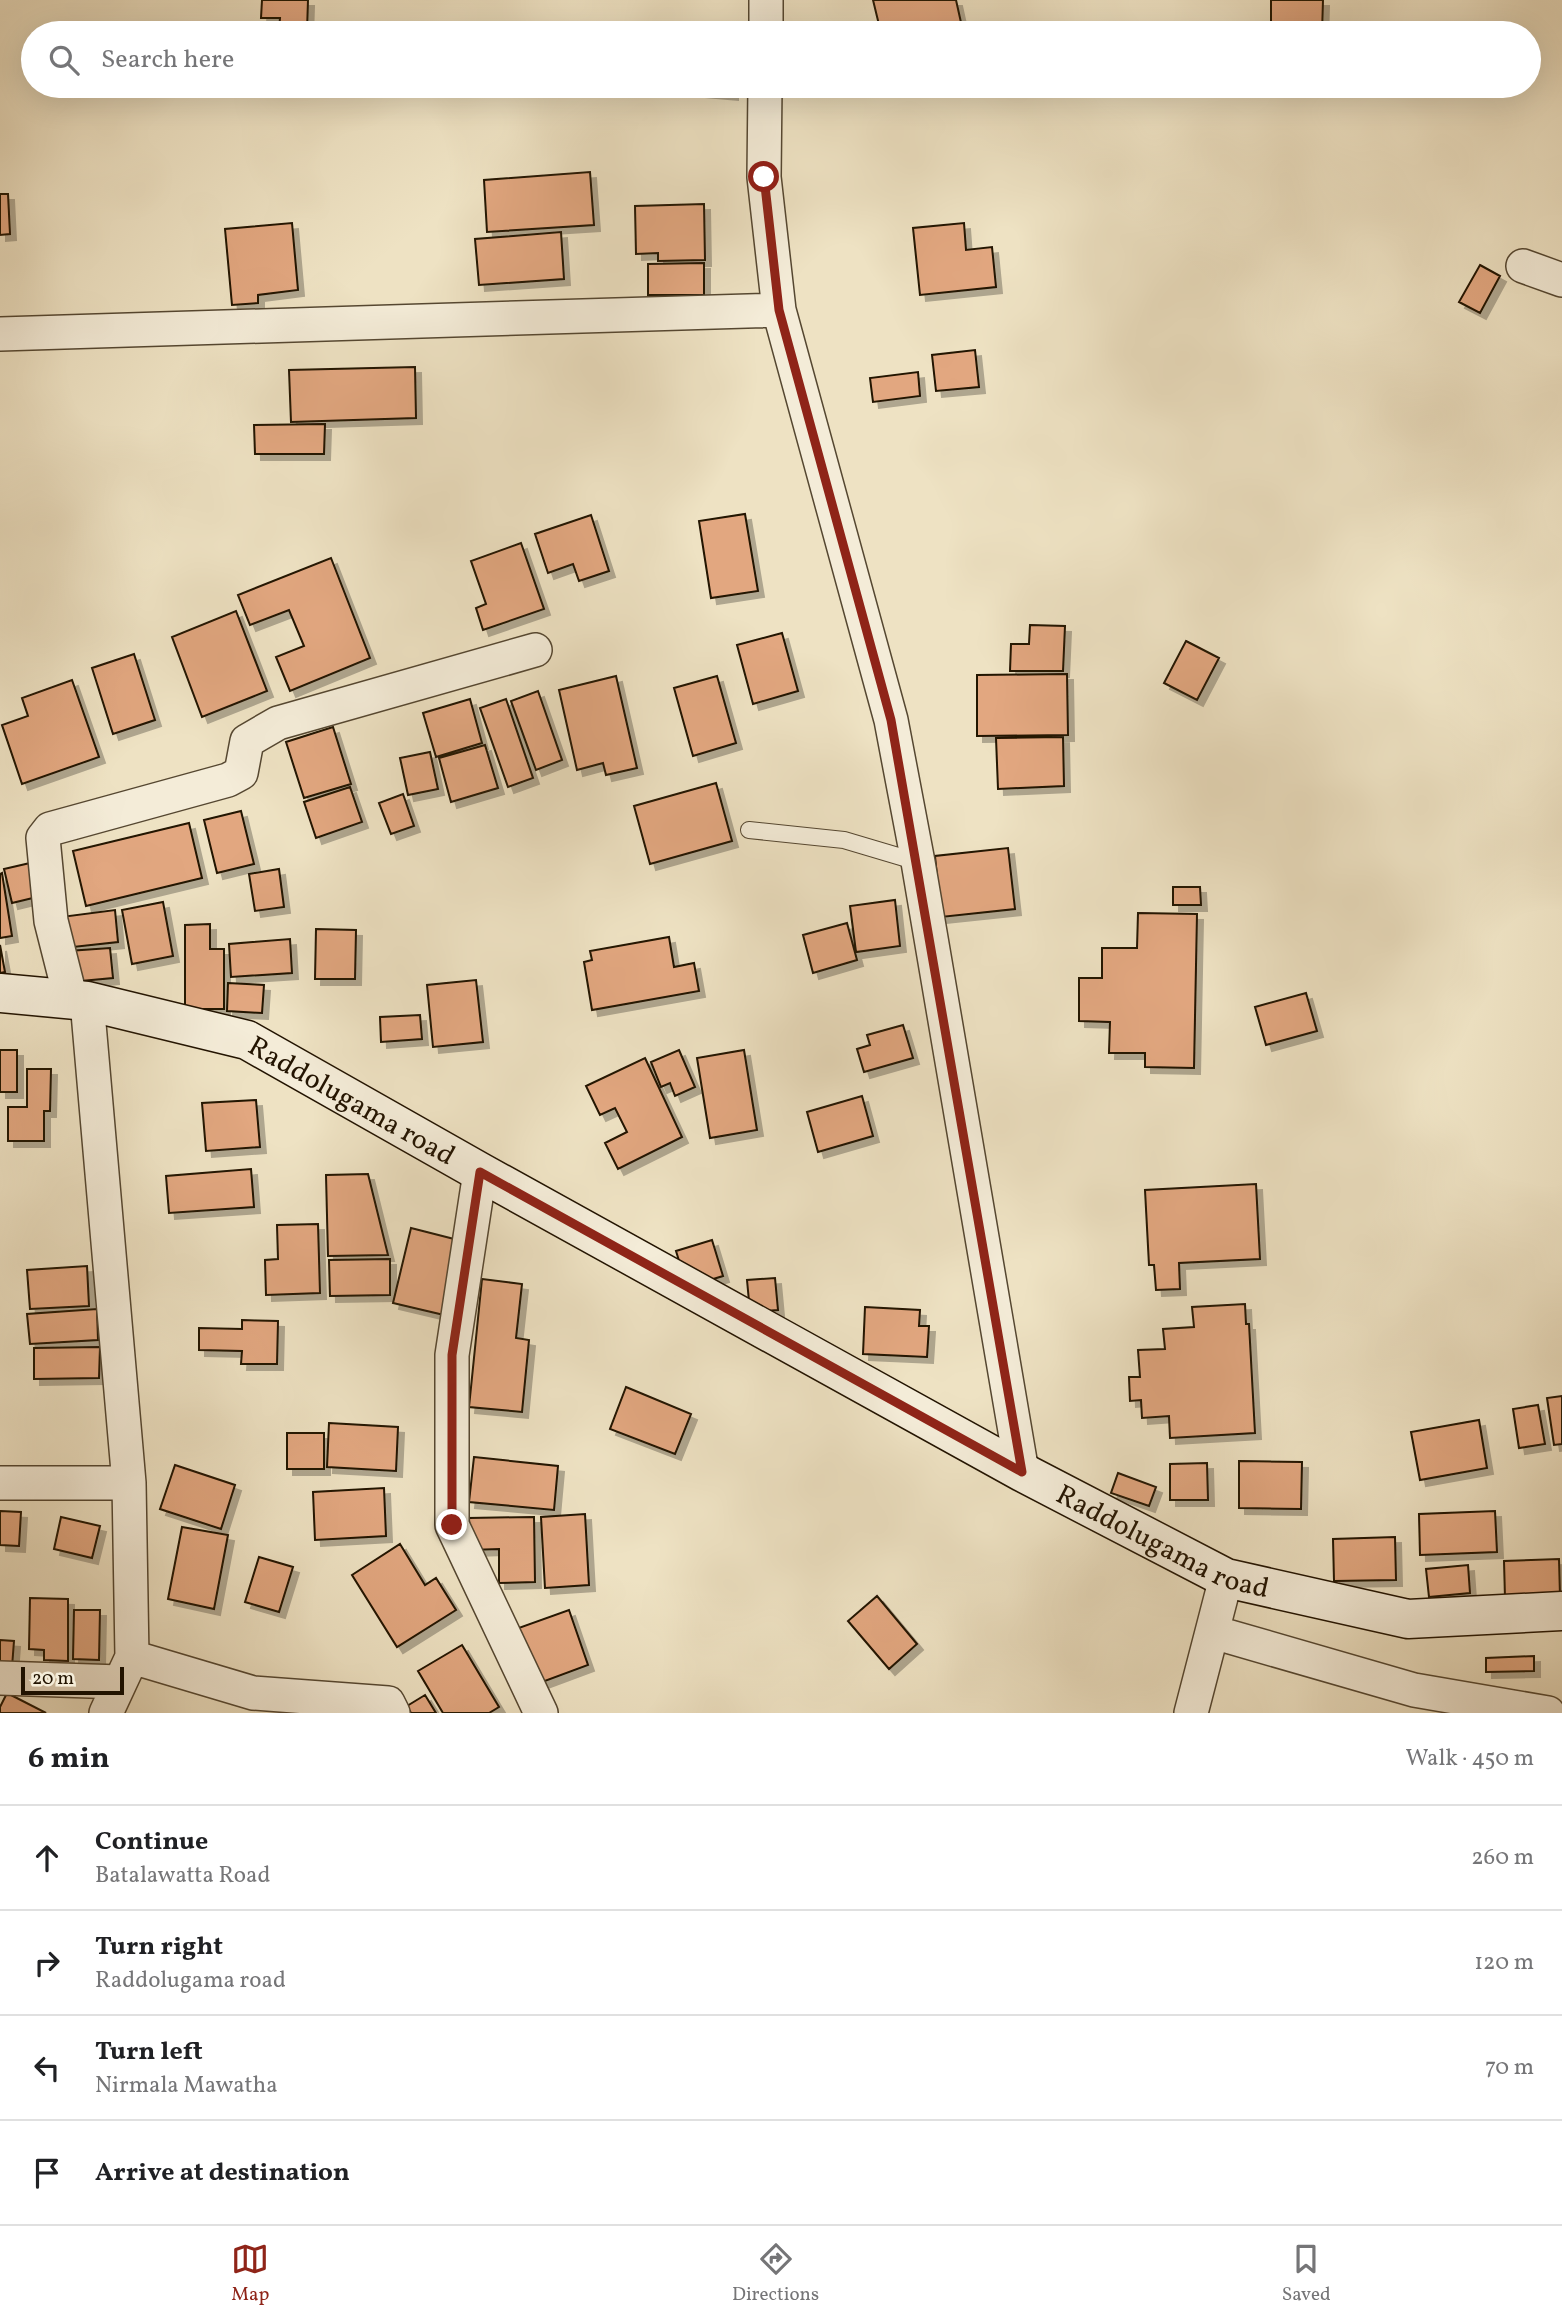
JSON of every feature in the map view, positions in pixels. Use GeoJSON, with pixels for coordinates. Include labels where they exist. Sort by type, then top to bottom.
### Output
{"type":"FeatureCollection","features":[{"type":"Feature","properties":{"kind":"street"},"geometry":{"type":"LineString","coordinates":[[766,0],[766,21]]}},
{"type":"Feature","properties":{"kind":"street"},"geometry":{"type":"LineString","coordinates":[[765,98],[764,177],[779,310],[891,720],[918,862],[1022,1472]]}},
{"type":"Feature","properties":{"kind":"street"},"geometry":{"type":"LineString","coordinates":[[1523,266],[1562,280]]}},
{"type":"Feature","properties":{"kind":"street"},"geometry":{"type":"LineString","coordinates":[[0,334],[779,310]]}},
{"type":"Feature","properties":{"kind":"street"},"geometry":{"type":"LineString","coordinates":[[106,1713],[126,1669],[129,1483],[79,1001],[51,921],[43,838],[50,829],[228,780],[241,773],[247,741],[278,723],[535,650]]}},
{"type":"Feature","properties":{"kind":"street","name":"Raddolugama road"},"geometry":{"type":"LineString","coordinates":[[0,993],[79,1001],[247,1040],[1022,1472],[1226,1578],[1408,1619],[1562,1611]]}},
{"type":"Feature","properties":{"kind":"street"},"geometry":{"type":"LineString","coordinates":[[480,1172],[452,1355],[452,1525],[541,1713]]}},
{"type":"Feature","properties":{"kind":"street"},"geometry":{"type":"LineString","coordinates":[[0,1483],[129,1483]]}},
{"type":"Feature","properties":{"kind":"street"},"geometry":{"type":"LineString","coordinates":[[1191,1713],[1226,1578]]}},
{"type":"Feature","properties":{"kind":"street"},"geometry":{"type":"LineString","coordinates":[[1213,1632],[1414,1690],[1548,1713]]}},
{"type":"Feature","properties":{"kind":"street"},"geometry":{"type":"LineString","coordinates":[[0,1678],[126,1669],[253,1693],[388,1703],[393,1713]]}},
{"type":"Feature","properties":{"kind":"lane"},"geometry":{"type":"LineString","coordinates":[[749,830],[844,841],[918,862]]}},
{"type":"Feature","properties":{"kind":"building"},"geometry":{"type":"Polygon","coordinates":[[[262,0],[308,0],[307,21],[261,18],[262,0]]]}},
{"type":"Feature","properties":{"kind":"building"},"geometry":{"type":"Polygon","coordinates":[[[873,0],[956,0],[961,21],[878,21],[873,0]]]}},
{"type":"Feature","properties":{"kind":"building"},"geometry":{"type":"Polygon","coordinates":[[[1271,0],[1323,0],[1322,21],[1271,21],[1271,0]]]}},
{"type":"Feature","properties":{"kind":"building"},"geometry":{"type":"Polygon","coordinates":[[[590,172],[594,225],[487,232],[484,180],[590,172]]]}},
{"type":"Feature","properties":{"kind":"building"},"geometry":{"type":"Polygon","coordinates":[[[0,194],[8,194],[10,234],[0,235],[0,194]]]}},
{"type":"Feature","properties":{"kind":"building"},"geometry":{"type":"Polygon","coordinates":[[[704,204],[705,260],[658,261],[658,253],[636,254],[635,206],[704,204]]]}},
{"type":"Feature","properties":{"kind":"building"},"geometry":{"type":"Polygon","coordinates":[[[292,223],[298,290],[258,295],[258,303],[232,305],[225,229],[292,223]]]}},
{"type":"Feature","properties":{"kind":"building"},"geometry":{"type":"Polygon","coordinates":[[[964,223],[966,250],[992,247],[996,287],[920,295],[913,228],[964,223]]]}},
{"type":"Feature","properties":{"kind":"building"},"geometry":{"type":"Polygon","coordinates":[[[561,232],[564,279],[479,285],[475,239],[561,232]]]}},
{"type":"Feature","properties":{"kind":"building"},"geometry":{"type":"Polygon","coordinates":[[[704,263],[704,295],[648,295],[648,264],[704,263]]]}},
{"type":"Feature","properties":{"kind":"building"},"geometry":{"type":"Polygon","coordinates":[[[1480,265],[1500,276],[1480,313],[1459,302],[1480,265]]]}},
{"type":"Feature","properties":{"kind":"building"},"geometry":{"type":"Polygon","coordinates":[[[975,350],[979,387],[936,391],[932,355],[975,350]]]}},
{"type":"Feature","properties":{"kind":"building"},"geometry":{"type":"Polygon","coordinates":[[[415,367],[416,418],[291,422],[289,370],[415,367]]]}},
{"type":"Feature","properties":{"kind":"building"},"geometry":{"type":"Polygon","coordinates":[[[918,372],[920,396],[873,402],[870,378],[918,372]]]}},
{"type":"Feature","properties":{"kind":"building"},"geometry":{"type":"Polygon","coordinates":[[[325,424],[324,454],[255,454],[254,425],[325,424]]]}},
{"type":"Feature","properties":{"kind":"building"},"geometry":{"type":"Polygon","coordinates":[[[745,514],[758,591],[711,598],[699,521],[745,514]]]}},
{"type":"Feature","properties":{"kind":"building"},"geometry":{"type":"Polygon","coordinates":[[[591,515],[609,571],[579,581],[573,564],[548,573],[535,534],[591,515]]]}},
{"type":"Feature","properties":{"kind":"building"},"geometry":{"type":"Polygon","coordinates":[[[521,543],[544,609],[483,630],[476,608],[486,604],[471,561],[521,543]]]}},
{"type":"Feature","properties":{"kind":"building"},"geometry":{"type":"Polygon","coordinates":[[[331,558],[370,658],[290,691],[276,657],[304,646],[289,610],[250,625],[238,595],[331,558]]]}},
{"type":"Feature","properties":{"kind":"building"},"geometry":{"type":"Polygon","coordinates":[[[236,611],[267,691],[202,717],[172,637],[236,611]]]}},
{"type":"Feature","properties":{"kind":"building"},"geometry":{"type":"Polygon","coordinates":[[[1030,625],[1065,626],[1063,671],[1010,671],[1011,644],[1029,644],[1030,625]]]}},
{"type":"Feature","properties":{"kind":"building"},"geometry":{"type":"Polygon","coordinates":[[[782,633],[798,691],[753,704],[737,645],[782,633]]]}},
{"type":"Feature","properties":{"kind":"building"},"geometry":{"type":"Polygon","coordinates":[[[1186,641],[1219,658],[1197,700],[1164,683],[1186,641]]]}},
{"type":"Feature","properties":{"kind":"building"},"geometry":{"type":"Polygon","coordinates":[[[134,654],[155,720],[113,734],[92,668],[134,654]]]}},
{"type":"Feature","properties":{"kind":"building"},"geometry":{"type":"Polygon","coordinates":[[[1067,674],[1068,735],[977,736],[977,675],[1067,674]]]}},
{"type":"Feature","properties":{"kind":"building"},"geometry":{"type":"Polygon","coordinates":[[[616,676],[637,768],[606,775],[603,763],[577,770],[559,690],[616,676]]]}},
{"type":"Feature","properties":{"kind":"building"},"geometry":{"type":"Polygon","coordinates":[[[717,676],[736,743],[693,756],[674,688],[717,676]]]}},
{"type":"Feature","properties":{"kind":"building"},"geometry":{"type":"Polygon","coordinates":[[[72,680],[99,757],[22,784],[2,725],[28,716],[22,698],[72,680]]]}},
{"type":"Feature","properties":{"kind":"building"},"geometry":{"type":"Polygon","coordinates":[[[538,691],[562,760],[536,770],[511,701],[538,691]]]}},
{"type":"Feature","properties":{"kind":"building"},"geometry":{"type":"Polygon","coordinates":[[[470,699],[482,743],[436,757],[423,713],[470,699]]]}},
{"type":"Feature","properties":{"kind":"building"},"geometry":{"type":"Polygon","coordinates":[[[506,699],[533,778],[508,787],[480,708],[506,699]]]}},
{"type":"Feature","properties":{"kind":"building"},"geometry":{"type":"Polygon","coordinates":[[[333,727],[351,784],[304,798],[286,742],[333,727]]]}},
{"type":"Feature","properties":{"kind":"building"},"geometry":{"type":"Polygon","coordinates":[[[1063,737],[1064,786],[998,789],[996,738],[1063,737]]]}},
{"type":"Feature","properties":{"kind":"building"},"geometry":{"type":"Polygon","coordinates":[[[485,745],[498,788],[451,802],[439,758],[485,745]]]}},
{"type":"Feature","properties":{"kind":"building"},"geometry":{"type":"Polygon","coordinates":[[[430,752],[438,789],[408,795],[400,758],[430,752]]]}},
{"type":"Feature","properties":{"kind":"building"},"geometry":{"type":"Polygon","coordinates":[[[716,783],[732,841],[650,864],[634,806],[716,783]]]}},
{"type":"Feature","properties":{"kind":"building"},"geometry":{"type":"Polygon","coordinates":[[[350,787],[362,822],[316,838],[304,802],[350,787]]]}},
{"type":"Feature","properties":{"kind":"building"},"geometry":{"type":"Polygon","coordinates":[[[403,794],[414,826],[391,834],[379,803],[403,794]]]}},
{"type":"Feature","properties":{"kind":"building"},"geometry":{"type":"Polygon","coordinates":[[[241,811],[254,864],[217,873],[204,820],[241,811]]]}},
{"type":"Feature","properties":{"kind":"building"},"geometry":{"type":"Polygon","coordinates":[[[189,823],[202,878],[86,906],[73,851],[189,823]]]}},
{"type":"Feature","properties":{"kind":"building"},"geometry":{"type":"Polygon","coordinates":[[[1008,848],[1015,909],[941,917],[935,856],[1008,848]]]}},
{"type":"Feature","properties":{"kind":"building"},"geometry":{"type":"Polygon","coordinates":[[[30,863],[37,897],[12,903],[4,869],[30,863]]]}},
{"type":"Feature","properties":{"kind":"building"},"geometry":{"type":"Polygon","coordinates":[[[279,869],[284,907],[255,911],[249,874],[279,869]]]}},
{"type":"Feature","properties":{"kind":"building"},"geometry":{"type":"Polygon","coordinates":[[[2,873],[12,936],[0,938],[0,874],[2,873]]]}},
{"type":"Feature","properties":{"kind":"building"},"geometry":{"type":"Polygon","coordinates":[[[1173,887],[1200,887],[1201,905],[1173,905],[1173,887]]]}},
{"type":"Feature","properties":{"kind":"building"},"geometry":{"type":"Polygon","coordinates":[[[895,900],[900,946],[856,952],[850,906],[895,900]]]}},
{"type":"Feature","properties":{"kind":"building"},"geometry":{"type":"Polygon","coordinates":[[[163,902],[173,956],[132,964],[122,910],[163,902]]]}},
{"type":"Feature","properties":{"kind":"building"},"geometry":{"type":"Polygon","coordinates":[[[115,910],[118,942],[64,948],[61,917],[115,910]]]}},
{"type":"Feature","properties":{"kind":"building"},"geometry":{"type":"Polygon","coordinates":[[[1138,913],[1197,914],[1194,1068],[1145,1067],[1145,1053],[1109,1053],[1110,1022],[1079,1021],[1079,978],[1102,978],[1102,948],[1137,948],[1138,913]]]}},
{"type":"Feature","properties":{"kind":"building"},"geometry":{"type":"Polygon","coordinates":[[[847,923],[857,960],[813,973],[803,935],[847,923]]]}},
{"type":"Feature","properties":{"kind":"building"},"geometry":{"type":"Polygon","coordinates":[[[210,924],[210,949],[224,949],[224,1009],[185,1009],[185,925],[210,924]]]}},
{"type":"Feature","properties":{"kind":"building"},"geometry":{"type":"Polygon","coordinates":[[[316,929],[356,930],[355,979],[315,979],[316,929]]]}},
{"type":"Feature","properties":{"kind":"building"},"geometry":{"type":"Polygon","coordinates":[[[669,937],[674,967],[694,963],[699,991],[592,1010],[584,962],[592,960],[590,951],[669,937]]]}},
{"type":"Feature","properties":{"kind":"building"},"geometry":{"type":"Polygon","coordinates":[[[290,939],[292,973],[231,977],[229,944],[290,939]]]}},
{"type":"Feature","properties":{"kind":"building"},"geometry":{"type":"Polygon","coordinates":[[[0,945],[5,972],[0,973],[0,945]]]}},
{"type":"Feature","properties":{"kind":"building"},"geometry":{"type":"Polygon","coordinates":[[[110,948],[113,978],[70,982],[68,951],[110,948]]]}},
{"type":"Feature","properties":{"kind":"building"},"geometry":{"type":"Polygon","coordinates":[[[476,980],[483,1042],[433,1047],[427,985],[476,980]]]}},
{"type":"Feature","properties":{"kind":"building"},"geometry":{"type":"Polygon","coordinates":[[[228,983],[264,985],[262,1013],[227,1011],[228,983]]]}},
{"type":"Feature","properties":{"kind":"building"},"geometry":{"type":"Polygon","coordinates":[[[1306,993],[1317,1031],[1266,1045],[1255,1007],[1306,993]]]}},
{"type":"Feature","properties":{"kind":"building"},"geometry":{"type":"Polygon","coordinates":[[[420,1015],[422,1039],[381,1042],[380,1017],[420,1015]]]}},
{"type":"Feature","properties":{"kind":"building"},"geometry":{"type":"Polygon","coordinates":[[[903,1025],[913,1058],[864,1072],[857,1049],[870,1045],[867,1035],[903,1025]]]}},
{"type":"Feature","properties":{"kind":"building"},"geometry":{"type":"Polygon","coordinates":[[[0,1050],[17,1050],[17,1092],[0,1092],[0,1050]]]}},
{"type":"Feature","properties":{"kind":"building"},"geometry":{"type":"Polygon","coordinates":[[[679,1050],[695,1087],[675,1096],[670,1083],[661,1087],[651,1062],[679,1050]]]}},
{"type":"Feature","properties":{"kind":"building"},"geometry":{"type":"Polygon","coordinates":[[[744,1050],[757,1130],[710,1138],[697,1058],[744,1050]]]}},
{"type":"Feature","properties":{"kind":"building"},"geometry":{"type":"Polygon","coordinates":[[[645,1058],[682,1137],[618,1169],[605,1143],[627,1132],[615,1108],[600,1115],[586,1086],[645,1058]]]}},
{"type":"Feature","properties":{"kind":"building"},"geometry":{"type":"Polygon","coordinates":[[[27,1069],[51,1069],[50,1111],[44,1111],[44,1141],[8,1141],[8,1107],[27,1107],[27,1069]]]}},
{"type":"Feature","properties":{"kind":"building"},"geometry":{"type":"Polygon","coordinates":[[[862,1096],[873,1136],[818,1152],[807,1112],[862,1096]]]}},
{"type":"Feature","properties":{"kind":"building"},"geometry":{"type":"Polygon","coordinates":[[[256,1100],[260,1147],[206,1151],[202,1103],[256,1100]]]}},
{"type":"Feature","properties":{"kind":"building"},"geometry":{"type":"Polygon","coordinates":[[[251,1169],[254,1207],[169,1213],[166,1176],[251,1169]]]}},
{"type":"Feature","properties":{"kind":"building"},"geometry":{"type":"Polygon","coordinates":[[[368,1174],[388,1255],[328,1256],[326,1175],[368,1174]]]}},
{"type":"Feature","properties":{"kind":"building"},"geometry":{"type":"Polygon","coordinates":[[[1256,1184],[1260,1259],[1179,1263],[1180,1289],[1156,1290],[1154,1265],[1149,1265],[1145,1190],[1256,1184]]]}},
{"type":"Feature","properties":{"kind":"building"},"geometry":{"type":"Polygon","coordinates":[[[318,1224],[320,1293],[266,1295],[265,1260],[278,1259],[277,1225],[318,1224]]]}},
{"type":"Feature","properties":{"kind":"building"},"geometry":{"type":"Polygon","coordinates":[[[411,1228],[462,1241],[444,1315],[393,1303],[411,1228]]]}},
{"type":"Feature","properties":{"kind":"building"},"geometry":{"type":"Polygon","coordinates":[[[712,1240],[723,1276],[687,1287],[676,1251],[712,1240]]]}},
{"type":"Feature","properties":{"kind":"building"},"geometry":{"type":"Polygon","coordinates":[[[390,1259],[390,1295],[330,1296],[329,1260],[390,1259]]]}},
{"type":"Feature","properties":{"kind":"building"},"geometry":{"type":"Polygon","coordinates":[[[87,1266],[89,1306],[30,1309],[27,1270],[87,1266]]]}},
{"type":"Feature","properties":{"kind":"building"},"geometry":{"type":"Polygon","coordinates":[[[775,1278],[778,1310],[750,1312],[747,1280],[775,1278]]]}},
{"type":"Feature","properties":{"kind":"building"},"geometry":{"type":"Polygon","coordinates":[[[482,1279],[522,1284],[516,1338],[529,1340],[522,1412],[469,1407],[482,1279]]]}},
{"type":"Feature","properties":{"kind":"building"},"geometry":{"type":"Polygon","coordinates":[[[1245,1304],[1246,1324],[1249,1324],[1255,1433],[1170,1438],[1169,1416],[1142,1418],[1141,1400],[1130,1401],[1129,1377],[1140,1377],[1138,1350],[1165,1349],[1163,1329],[1194,1327],[1192,1307],[1245,1304]]]}},
{"type":"Feature","properties":{"kind":"building"},"geometry":{"type":"Polygon","coordinates":[[[865,1307],[920,1310],[919,1326],[929,1326],[927,1357],[863,1354],[865,1307]]]}},
{"type":"Feature","properties":{"kind":"building"},"geometry":{"type":"Polygon","coordinates":[[[97,1309],[98,1340],[30,1344],[27,1314],[97,1309]]]}},
{"type":"Feature","properties":{"kind":"building"},"geometry":{"type":"Polygon","coordinates":[[[242,1320],[278,1321],[277,1364],[241,1364],[242,1351],[199,1350],[199,1328],[242,1329],[242,1320]]]}},
{"type":"Feature","properties":{"kind":"building"},"geometry":{"type":"Polygon","coordinates":[[[100,1347],[99,1378],[34,1379],[34,1348],[100,1347]]]}},
{"type":"Feature","properties":{"kind":"building"},"geometry":{"type":"Polygon","coordinates":[[[626,1387],[691,1414],[675,1454],[610,1429],[626,1387]]]}},
{"type":"Feature","properties":{"kind":"building"},"geometry":{"type":"Polygon","coordinates":[[[1562,1396],[1562,1444],[1554,1445],[1547,1398],[1562,1396]]]}},
{"type":"Feature","properties":{"kind":"building"},"geometry":{"type":"Polygon","coordinates":[[[1538,1405],[1545,1444],[1519,1448],[1513,1409],[1538,1405]]]}},
{"type":"Feature","properties":{"kind":"building"},"geometry":{"type":"Polygon","coordinates":[[[1479,1420],[1487,1468],[1420,1480],[1411,1432],[1479,1420]]]}},
{"type":"Feature","properties":{"kind":"building"},"geometry":{"type":"Polygon","coordinates":[[[329,1423],[398,1427],[396,1471],[327,1467],[329,1423]]]}},
{"type":"Feature","properties":{"kind":"building"},"geometry":{"type":"Polygon","coordinates":[[[287,1433],[324,1433],[324,1469],[287,1469],[287,1433]]]}},
{"type":"Feature","properties":{"kind":"building"},"geometry":{"type":"Polygon","coordinates":[[[474,1457],[558,1466],[554,1510],[469,1502],[474,1457]]]}},
{"type":"Feature","properties":{"kind":"building"},"geometry":{"type":"Polygon","coordinates":[[[1239,1461],[1302,1462],[1301,1509],[1239,1508],[1239,1461]]]}},
{"type":"Feature","properties":{"kind":"building"},"geometry":{"type":"Polygon","coordinates":[[[1207,1463],[1208,1500],[1170,1500],[1170,1464],[1207,1463]]]}},
{"type":"Feature","properties":{"kind":"building"},"geometry":{"type":"Polygon","coordinates":[[[175,1465],[235,1485],[221,1529],[160,1509],[175,1465]]]}},
{"type":"Feature","properties":{"kind":"building"},"geometry":{"type":"Polygon","coordinates":[[[1118,1473],[1156,1487],[1149,1506],[1111,1493],[1118,1473]]]}},
{"type":"Feature","properties":{"kind":"building"},"geometry":{"type":"Polygon","coordinates":[[[384,1488],[386,1536],[315,1540],[313,1492],[384,1488]]]}},
{"type":"Feature","properties":{"kind":"building"},"geometry":{"type":"Polygon","coordinates":[[[0,1511],[21,1512],[19,1546],[0,1545],[0,1511]]]}},
{"type":"Feature","properties":{"kind":"building"},"geometry":{"type":"Polygon","coordinates":[[[1495,1511],[1497,1552],[1420,1555],[1419,1514],[1495,1511]]]}},
{"type":"Feature","properties":{"kind":"building"},"geometry":{"type":"Polygon","coordinates":[[[585,1514],[589,1585],[545,1588],[541,1517],[585,1514]]]}},
{"type":"Feature","properties":{"kind":"building"},"geometry":{"type":"Polygon","coordinates":[[[61,1517],[100,1526],[92,1558],[54,1549],[61,1517]]]}},
{"type":"Feature","properties":{"kind":"building"},"geometry":{"type":"Polygon","coordinates":[[[534,1517],[535,1582],[499,1583],[499,1549],[470,1550],[469,1518],[534,1517]]]}},
{"type":"Feature","properties":{"kind":"building"},"geometry":{"type":"Polygon","coordinates":[[[182,1527],[228,1535],[214,1609],[168,1599],[182,1527]]]}},
{"type":"Feature","properties":{"kind":"building"},"geometry":{"type":"Polygon","coordinates":[[[1395,1537],[1396,1580],[1334,1581],[1333,1539],[1395,1537]]]}},
{"type":"Feature","properties":{"kind":"building"},"geometry":{"type":"Polygon","coordinates":[[[400,1544],[425,1585],[436,1578],[456,1610],[397,1647],[352,1575],[400,1544]]]}},
{"type":"Feature","properties":{"kind":"building"},"geometry":{"type":"Polygon","coordinates":[[[259,1557],[293,1567],[279,1612],[245,1602],[259,1557]]]}},
{"type":"Feature","properties":{"kind":"building"},"geometry":{"type":"Polygon","coordinates":[[[1559,1559],[1560,1596],[1505,1598],[1504,1561],[1559,1559]]]}},
{"type":"Feature","properties":{"kind":"building"},"geometry":{"type":"Polygon","coordinates":[[[1468,1565],[1470,1593],[1429,1597],[1426,1569],[1468,1565]]]}},
{"type":"Feature","properties":{"kind":"building"},"geometry":{"type":"Polygon","coordinates":[[[877,1596],[917,1644],[889,1669],[848,1621],[877,1596]]]}},
{"type":"Feature","properties":{"kind":"building"},"geometry":{"type":"Polygon","coordinates":[[[30,1598],[68,1599],[68,1661],[44,1660],[44,1650],[29,1649],[30,1598]]]}},
{"type":"Feature","properties":{"kind":"building"},"geometry":{"type":"Polygon","coordinates":[[[74,1610],[100,1610],[99,1660],[73,1659],[74,1610]]]}},
{"type":"Feature","properties":{"kind":"building"},"geometry":{"type":"Polygon","coordinates":[[[569,1610],[588,1665],[534,1685],[513,1630],[569,1610]]]}},
{"type":"Feature","properties":{"kind":"building"},"geometry":{"type":"Polygon","coordinates":[[[0,1640],[14,1641],[12,1667],[0,1667],[0,1640]]]}},
{"type":"Feature","properties":{"kind":"building"},"geometry":{"type":"Polygon","coordinates":[[[462,1645],[499,1707],[489,1713],[443,1713],[418,1671],[462,1645]]]}},
{"type":"Feature","properties":{"kind":"building"},"geometry":{"type":"Polygon","coordinates":[[[1534,1656],[1534,1671],[1486,1672],[1486,1658],[1534,1656]]]}},
{"type":"Feature","properties":{"kind":"building"},"geometry":{"type":"Polygon","coordinates":[[[7,1693],[46,1713],[0,1713],[7,1693]]]}},
{"type":"Feature","properties":{"kind":"building"},"geometry":{"type":"Polygon","coordinates":[[[425,1695],[436,1713],[411,1713],[407,1706],[425,1695]]]}},
{"type":"Feature","properties":{"kind":"route"},"geometry":{"type":"LineString","coordinates":[[452,1525],[452,1355],[480,1172],[1022,1472],[918,862],[891,720],[779,310],[764,177]]}}]}
